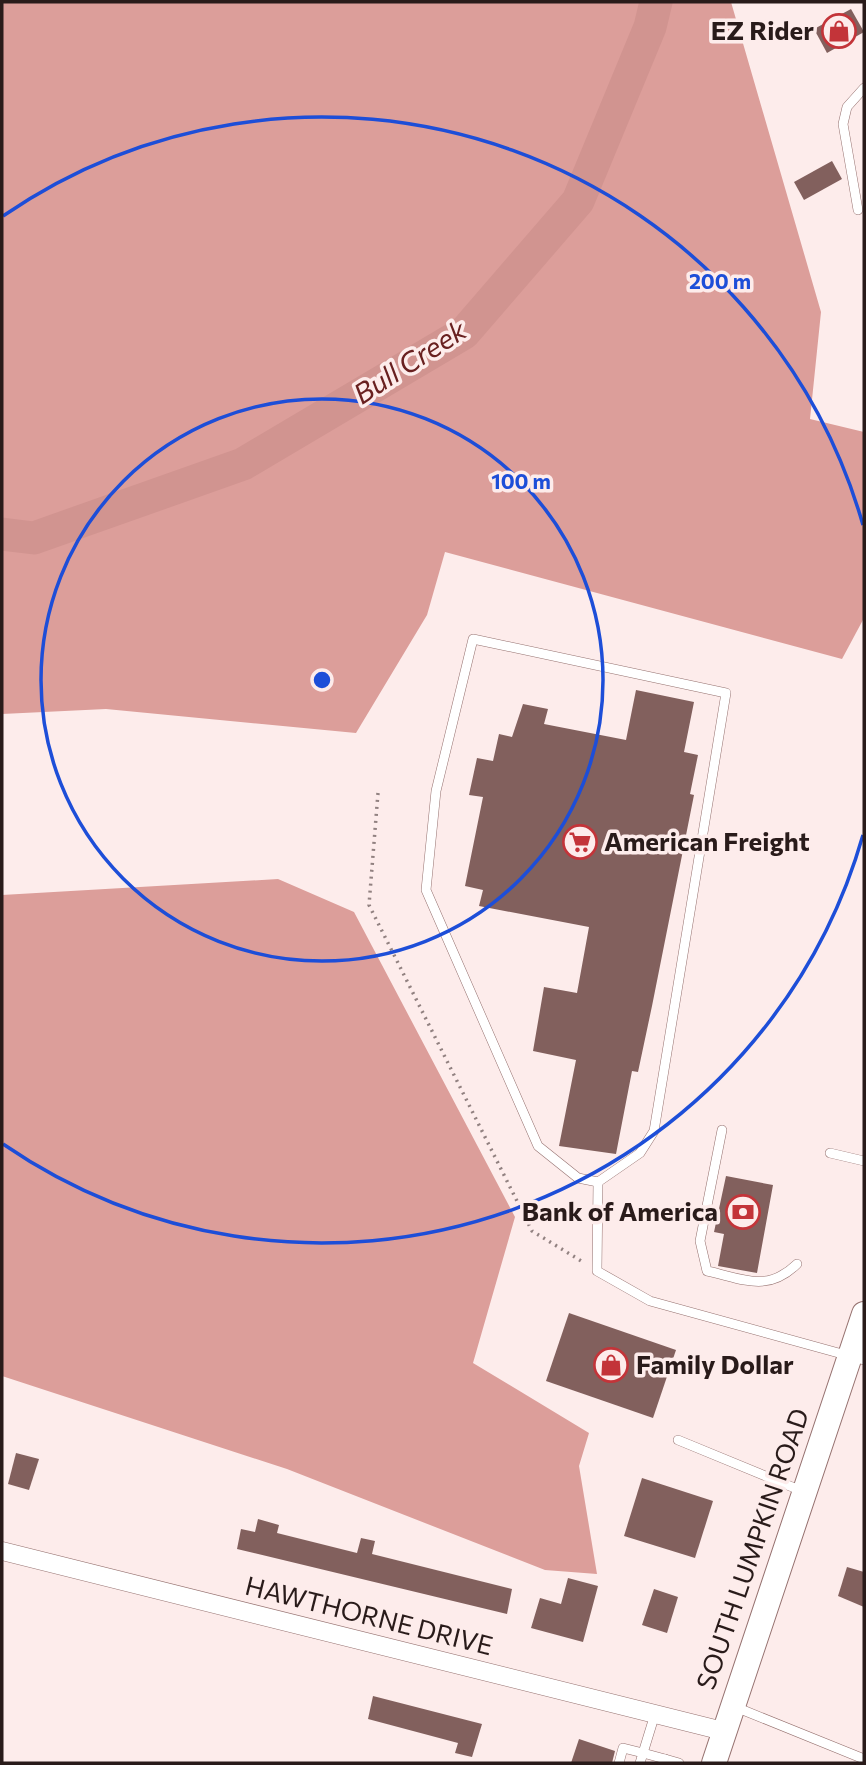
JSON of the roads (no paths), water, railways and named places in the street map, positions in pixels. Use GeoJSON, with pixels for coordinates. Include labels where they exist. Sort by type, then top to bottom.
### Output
{"type":"FeatureCollection","features":[{"type":"Feature","properties":{"kind":"main road","name":"SOUTH LUMPKIN ROAD"},"geometry":{"type":"LineString","coordinates":[[714,1763],[804,1492],[857,1358],[864,1314]]}},
{"type":"Feature","properties":{"kind":"street","name":"HAWTHORNE DRIVE"},"geometry":{"type":"LineString","coordinates":[[2,1551],[723,1731]]}},
{"type":"Feature","properties":{"kind":"lane"},"geometry":{"type":"LineString","coordinates":[[858,210],[844,124],[847,107],[864,88]]}},
{"type":"Feature","properties":{"kind":"lane"},"geometry":{"type":"LineString","coordinates":[[472,639],[726,693],[654,1131],[640,1153],[598,1181],[578,1178],[538,1146],[426,890],[436,791],[472,639]]}},
{"type":"Feature","properties":{"kind":"lane"},"geometry":{"type":"LineString","coordinates":[[722,1130],[700,1241],[708,1271],[770,1282],[783,1278],[797,1264]]}},
{"type":"Feature","properties":{"kind":"lane"},"geometry":{"type":"LineString","coordinates":[[830,1153],[864,1161]]}},
{"type":"Feature","properties":{"kind":"lane"},"geometry":{"type":"LineString","coordinates":[[598,1181],[597,1271],[650,1301],[857,1358]]}},
{"type":"Feature","properties":{"kind":"lane"},"geometry":{"type":"LineString","coordinates":[[678,1440],[804,1492]]}},
{"type":"Feature","properties":{"kind":"lane"},"geometry":{"type":"LineString","coordinates":[[732,1706],[864,1759]]}},
{"type":"Feature","properties":{"kind":"lane"},"geometry":{"type":"LineString","coordinates":[[640,1763],[655,1714]]}},
{"type":"Feature","properties":{"kind":"lane"},"geometry":{"type":"LineString","coordinates":[[619,1763],[623,1748],[679,1763]]}},
{"type":"Feature","properties":{"kind":"waterway","name":"Bull Creek"},"geometry":{"type":"LineString","coordinates":[[2,534],[34,538],[243,464],[464,333],[578,201],[650,27],[656,2]]}},
{"type":"Feature","properties":{"kind":"place","name":"EZ Rider"},"geometry":{"type":"Point","coordinates":[839,31]}},
{"type":"Feature","properties":{"kind":"place","name":"American Freight"},"geometry":{"type":"Point","coordinates":[580,842]}},
{"type":"Feature","properties":{"kind":"place","name":"Bank of America"},"geometry":{"type":"Point","coordinates":[743,1212]}},
{"type":"Feature","properties":{"kind":"place","name":"Family Dollar"},"geometry":{"type":"Point","coordinates":[611,1365]}}]}
